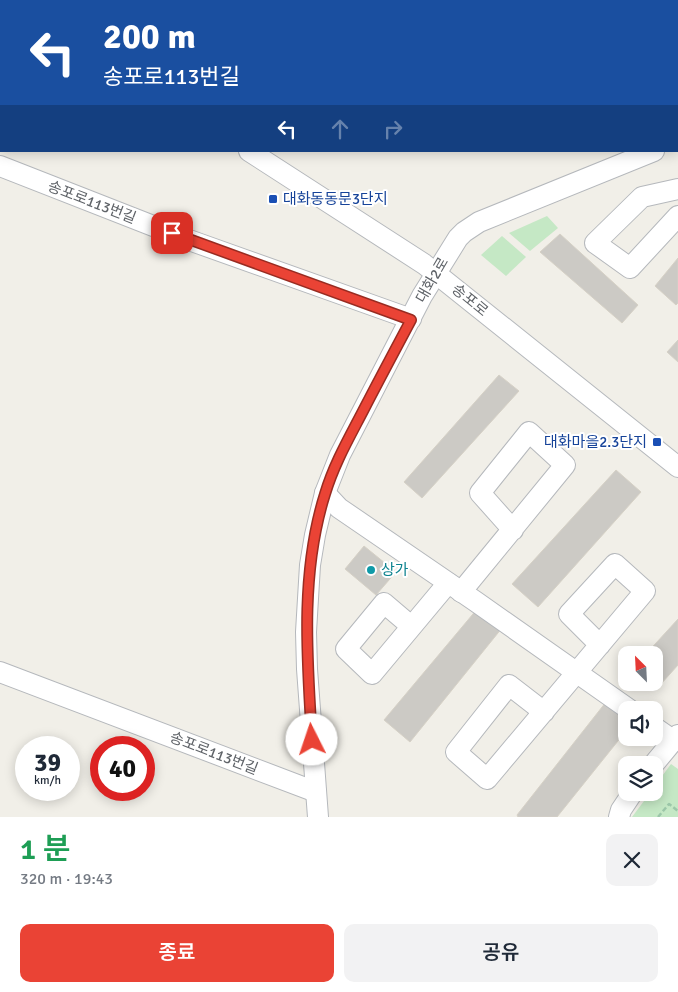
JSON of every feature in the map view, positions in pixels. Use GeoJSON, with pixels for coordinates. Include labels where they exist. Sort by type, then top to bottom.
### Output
{"type":"FeatureCollection","features":[{"type":"Feature","properties":{"kind":"street","name":"송포로"},"geometry":{"type":"LineString","coordinates":[[251,152],[436,274],[678,467]]}},
{"type":"Feature","properties":{"kind":"street","name":"대화2로"},"geometry":{"type":"LineString","coordinates":[[318,817],[306,632],[310,565],[325,493],[340,455],[422,296],[458,238],[471,226],[652,152]]}},
{"type":"Feature","properties":{"kind":"street","name":"송포로113번길"},"geometry":{"type":"LineString","coordinates":[[0,166],[189,240],[411,320]]}},
{"type":"Feature","properties":{"kind":"street"},"geometry":{"type":"LineString","coordinates":[[676,193],[642,197],[596,243],[630,268],[678,216]]}},
{"type":"Feature","properties":{"kind":"street"},"geometry":{"type":"LineString","coordinates":[[411,626],[455,587],[513,530],[565,465],[529,432],[480,492],[513,530]]}},
{"type":"Feature","properties":{"kind":"street"},"geometry":{"type":"LineString","coordinates":[[325,493],[338,508],[618,701]]}},
{"type":"Feature","properties":{"kind":"street"},"geometry":{"type":"LineString","coordinates":[[544,712],[508,685],[456,752],[487,779],[544,712],[600,645]]}},
{"type":"Feature","properties":{"kind":"street","name":"송포로113번길"},"geometry":{"type":"LineString","coordinates":[[0,672],[316,792]]}},
{"type":"Feature","properties":{"kind":"street"},"geometry":{"type":"LineString","coordinates":[[661,756],[676,738],[663,732]]}},
{"type":"Feature","properties":{"kind":"street"},"geometry":{"type":"LineString","coordinates":[[619,817],[627,801]]}},
{"type":"Feature","properties":{"kind":"path"},"geometry":{"type":"LineString","coordinates":[[658,817],[669,804],[678,812]]}},
{"type":"Feature","properties":{"kind":"green space"},"geometry":{"type":"Polygon","coordinates":[[[547,216],[558,228],[530,251],[509,233],[547,216]]]}},
{"type":"Feature","properties":{"kind":"green space"},"geometry":{"type":"Polygon","coordinates":[[[502,236],[526,257],[506,276],[481,255],[502,236]]]}},
{"type":"Feature","properties":{"kind":"green space"},"geometry":{"type":"Polygon","coordinates":[[[671,764],[678,769],[678,817],[632,817],[644,801],[663,801],[663,775],[671,764]]]}},
{"type":"Feature","properties":{"kind":"building"},"geometry":{"type":"Polygon","coordinates":[[[560,234],[638,305],[622,323],[540,252],[560,234]]]}},
{"type":"Feature","properties":{"kind":"building"},"geometry":{"type":"Polygon","coordinates":[[[678,258],[678,303],[676,305],[655,286],[678,258]]]}},
{"type":"Feature","properties":{"kind":"building"},"geometry":{"type":"Polygon","coordinates":[[[678,340],[678,362],[667,352],[678,340]]]}},
{"type":"Feature","properties":{"kind":"building"},"geometry":{"type":"Polygon","coordinates":[[[499,375],[519,391],[422,498],[404,482],[499,375]]]}},
{"type":"Feature","properties":{"kind":"building"},"geometry":{"type":"Polygon","coordinates":[[[616,470],[641,492],[538,607],[512,584],[616,470]]]}},
{"type":"Feature","properties":{"kind":"building","name":"상가"},"geometry":{"type":"Polygon","coordinates":[[[364,546],[396,572],[376,595],[345,569],[364,546]]]}},
{"type":"Feature","properties":{"kind":"building"},"geometry":{"type":"Polygon","coordinates":[[[478,608],[502,628],[410,742],[384,720],[478,608]]]}},
{"type":"Feature","properties":{"kind":"building"},"geometry":{"type":"Polygon","coordinates":[[[678,619],[678,665],[663,682],[663,646],[653,646],[678,619]]]}},
{"type":"Feature","properties":{"kind":"building"},"geometry":{"type":"Polygon","coordinates":[[[606,702],[618,710],[618,741],[557,817],[518,817],[517,815],[606,702]]]}},
{"type":"Feature","properties":{"kind":"place","name":"대화동동문3단지"},"geometry":{"type":"Point","coordinates":[273,199]}},
{"type":"Feature","properties":{"kind":"place","name":"대화마을2.3단지"},"geometry":{"type":"Point","coordinates":[657,442]}},
{"type":"Feature","properties":{"kind":"place","name":"상가"},"geometry":{"type":"Point","coordinates":[371,570]}},
{"type":"Feature","properties":{"kind":"route"},"geometry":{"type":"LineString","coordinates":[[172,233],[411,320],[340,455],[325,493],[315,535],[310,565],[306,632],[312,740]]}}]}
